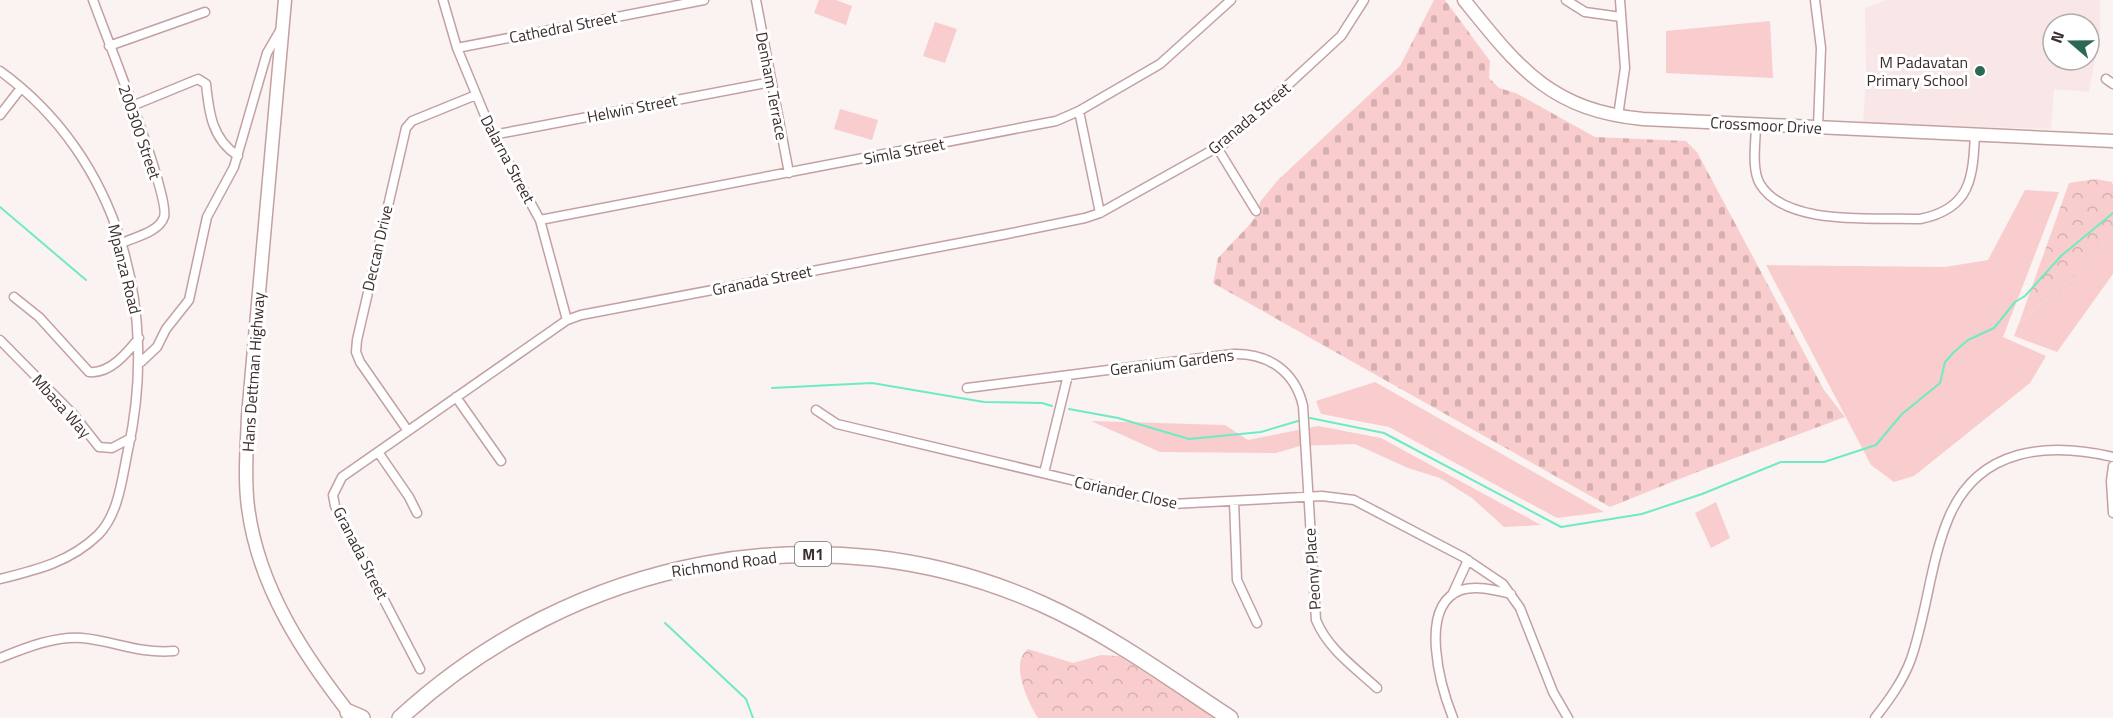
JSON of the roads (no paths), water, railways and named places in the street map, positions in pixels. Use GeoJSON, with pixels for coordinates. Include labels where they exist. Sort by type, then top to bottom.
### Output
{"type":"FeatureCollection","features":[{"type":"Feature","properties":{"kind":"highway","name":"Richmond Road"},"geometry":{"type":"LineString","coordinates":[[400,718],[462,668],[504,639],[546,616],[615,587],[675,569],[756,556],[827,554],[881,558],[950,572],[985,582],[1042,604],[1113,641],[1230,718]]}},
{"type":"Feature","properties":{"kind":"street","name":"200300 Street"},"geometry":{"type":"LineString","coordinates":[[93,0],[152,162],[165,214],[156,228],[122,243]]}},
{"type":"Feature","properties":{"kind":"street","name":"Hans Dettman Highway"},"geometry":{"type":"LineString","coordinates":[[285,0],[248,416],[246,470],[248,508],[271,594],[291,629],[353,716]]}},
{"type":"Feature","properties":{"kind":"street","name":"Dalarna Street"},"geometry":{"type":"LineString","coordinates":[[443,0],[457,48],[493,135],[540,220],[567,320]]}},
{"type":"Feature","properties":{"kind":"street","name":"Cathedral Street"},"geometry":{"type":"LineString","coordinates":[[457,48],[704,0]]}},
{"type":"Feature","properties":{"kind":"street","name":"Denham Terrace"},"geometry":{"type":"LineString","coordinates":[[756,0],[789,173]]}},
{"type":"Feature","properties":{"kind":"street","name":"Simla Street"},"geometry":{"type":"LineString","coordinates":[[540,220],[1056,121],[1079,111],[1160,64],[1231,0]]}},
{"type":"Feature","properties":{"kind":"street","name":"Granada Street"},"geometry":{"type":"LineString","coordinates":[[420,669],[335,506],[333,495],[342,477],[567,320],[581,315],[1062,223],[1100,213],[1218,148],[1341,36],[1364,0]]}},
{"type":"Feature","properties":{"kind":"street","name":"Crossmoor Drive"},"geometry":{"type":"LineString","coordinates":[[1464,0],[1527,74],[1578,104],[1618,116],[2113,141]]}},
{"type":"Feature","properties":{"kind":"street"},"geometry":{"type":"LineString","coordinates":[[1566,0],[1585,12],[1621,17]]}},
{"type":"Feature","properties":{"kind":"street"},"geometry":{"type":"LineString","coordinates":[[1618,116],[1625,68],[1620,0]]}},
{"type":"Feature","properties":{"kind":"street"},"geometry":{"type":"LineString","coordinates":[[1815,0],[1821,48],[1818,127]]}},
{"type":"Feature","properties":{"kind":"street"},"geometry":{"type":"LineString","coordinates":[[109,46],[206,12]]}},
{"type":"Feature","properties":{"kind":"street"},"geometry":{"type":"LineString","coordinates":[[141,362],[157,347],[168,326],[189,300],[207,217],[238,156],[267,53],[283,26]]}},
{"type":"Feature","properties":{"kind":"street","name":"Mpanza Road"},"geometry":{"type":"LineString","coordinates":[[0,71],[21,88],[58,128],[91,172],[107,204],[122,243],[134,289],[141,362],[131,438],[118,498],[100,533],[81,549],[56,564],[0,579]]}},
{"type":"Feature","properties":{"kind":"street"},"geometry":{"type":"LineString","coordinates":[[132,106],[198,79],[203,80],[206,84],[213,126],[223,144],[238,156]]}},
{"type":"Feature","properties":{"kind":"street","name":"Helwin Street"},"geometry":{"type":"LineString","coordinates":[[493,135],[771,82]]}},
{"type":"Feature","properties":{"kind":"street"},"geometry":{"type":"LineString","coordinates":[[0,115],[21,88]]}},
{"type":"Feature","properties":{"kind":"street","name":"Deccan Drive"},"geometry":{"type":"LineString","coordinates":[[408,431],[360,362],[356,352],[357,340],[406,128],[412,121],[476,95]]}},
{"type":"Feature","properties":{"kind":"street"},"geometry":{"type":"LineString","coordinates":[[1079,111],[1100,213]]}},
{"type":"Feature","properties":{"kind":"street"},"geometry":{"type":"LineString","coordinates":[[1756,124],[1756,163],[1760,183],[1783,206],[1814,215],[1920,219],[1952,208],[1968,189],[1975,133]]}},
{"type":"Feature","properties":{"kind":"street"},"geometry":{"type":"LineString","coordinates":[[1218,148],[1256,212]]}},
{"type":"Feature","properties":{"kind":"street"},"geometry":{"type":"LineString","coordinates":[[14,297],[39,318],[89,372],[104,371],[112,366],[140,338]]}},
{"type":"Feature","properties":{"kind":"street","name":"Mbasa Way"},"geometry":{"type":"LineString","coordinates":[[0,340],[73,414],[99,447],[112,448],[131,438]]}},
{"type":"Feature","properties":{"kind":"street","name":"Geranium Gardens"},"geometry":{"type":"LineString","coordinates":[[967,388],[1233,354],[1245,354],[1268,360],[1287,374],[1301,396],[1304,416],[1307,497]]}},
{"type":"Feature","properties":{"kind":"street"},"geometry":{"type":"LineString","coordinates":[[1044,473],[1068,375]]}},
{"type":"Feature","properties":{"kind":"street"},"geometry":{"type":"LineString","coordinates":[[456,397],[501,460]]}},
{"type":"Feature","properties":{"kind":"street","name":"Coriander Close"},"geometry":{"type":"LineString","coordinates":[[816,410],[837,424],[1172,504],[1331,496],[1354,500],[1468,560],[1492,575],[1511,594],[1520,608],[1553,692],[1568,718]]}},
{"type":"Feature","properties":{"kind":"street"},"geometry":{"type":"LineString","coordinates":[[1875,718],[1890,698],[1910,660],[1948,518],[1970,486],[1991,467],[2008,458],[2032,451],[2068,449],[2113,457]]}},
{"type":"Feature","properties":{"kind":"street"},"geometry":{"type":"LineString","coordinates":[[378,452],[417,513]]}},
{"type":"Feature","properties":{"kind":"street"},"geometry":{"type":"LineString","coordinates":[[2113,466],[2111,481],[2113,513]]}},
{"type":"Feature","properties":{"kind":"street","name":"Peony Place"},"geometry":{"type":"LineString","coordinates":[[1307,497],[1316,620],[1334,650],[1377,688]]}},
{"type":"Feature","properties":{"kind":"street"},"geometry":{"type":"LineString","coordinates":[[1234,501],[1237,580],[1257,623]]}},
{"type":"Feature","properties":{"kind":"street"},"geometry":{"type":"LineString","coordinates":[[1453,718],[1438,668],[1436,629],[1442,609],[1451,596],[1468,560]]}},
{"type":"Feature","properties":{"kind":"street"},"geometry":{"type":"LineString","coordinates":[[1451,596],[1474,588],[1511,594]]}},
{"type":"Feature","properties":{"kind":"street"},"geometry":{"type":"LineString","coordinates":[[0,658],[31,646],[69,639],[95,640],[151,653],[174,651]]}},
{"type":"Feature","properties":{"kind":"waterway"},"geometry":{"type":"LineString","coordinates":[[0,207],[86,280]]}},
{"type":"Feature","properties":{"kind":"waterway"},"geometry":{"type":"LineString","coordinates":[[1310,418],[1384,433],[1561,527],[1642,514],[1702,494],[1781,462],[1824,462],[1876,445],[1902,414],[1940,383],[1945,362],[1954,352],[1968,340],[1994,328],[2015,302],[2025,296],[2061,256],[2113,213]]}},
{"type":"Feature","properties":{"kind":"waterway"},"geometry":{"type":"LineString","coordinates":[[772,388],[872,383],[984,402],[1042,403],[1052,406]]}},
{"type":"Feature","properties":{"kind":"waterway"},"geometry":{"type":"LineString","coordinates":[[1069,409],[1118,418],[1189,439],[1261,432],[1298,421]]}},
{"type":"Feature","properties":{"kind":"waterway"},"geometry":{"type":"LineString","coordinates":[[665,623],[746,699],[753,718]]}},
{"type":"Feature","properties":{"kind":"place","name":"M Padavatan Primary School"},"geometry":{"type":"Point","coordinates":[1980,71]}}]}
